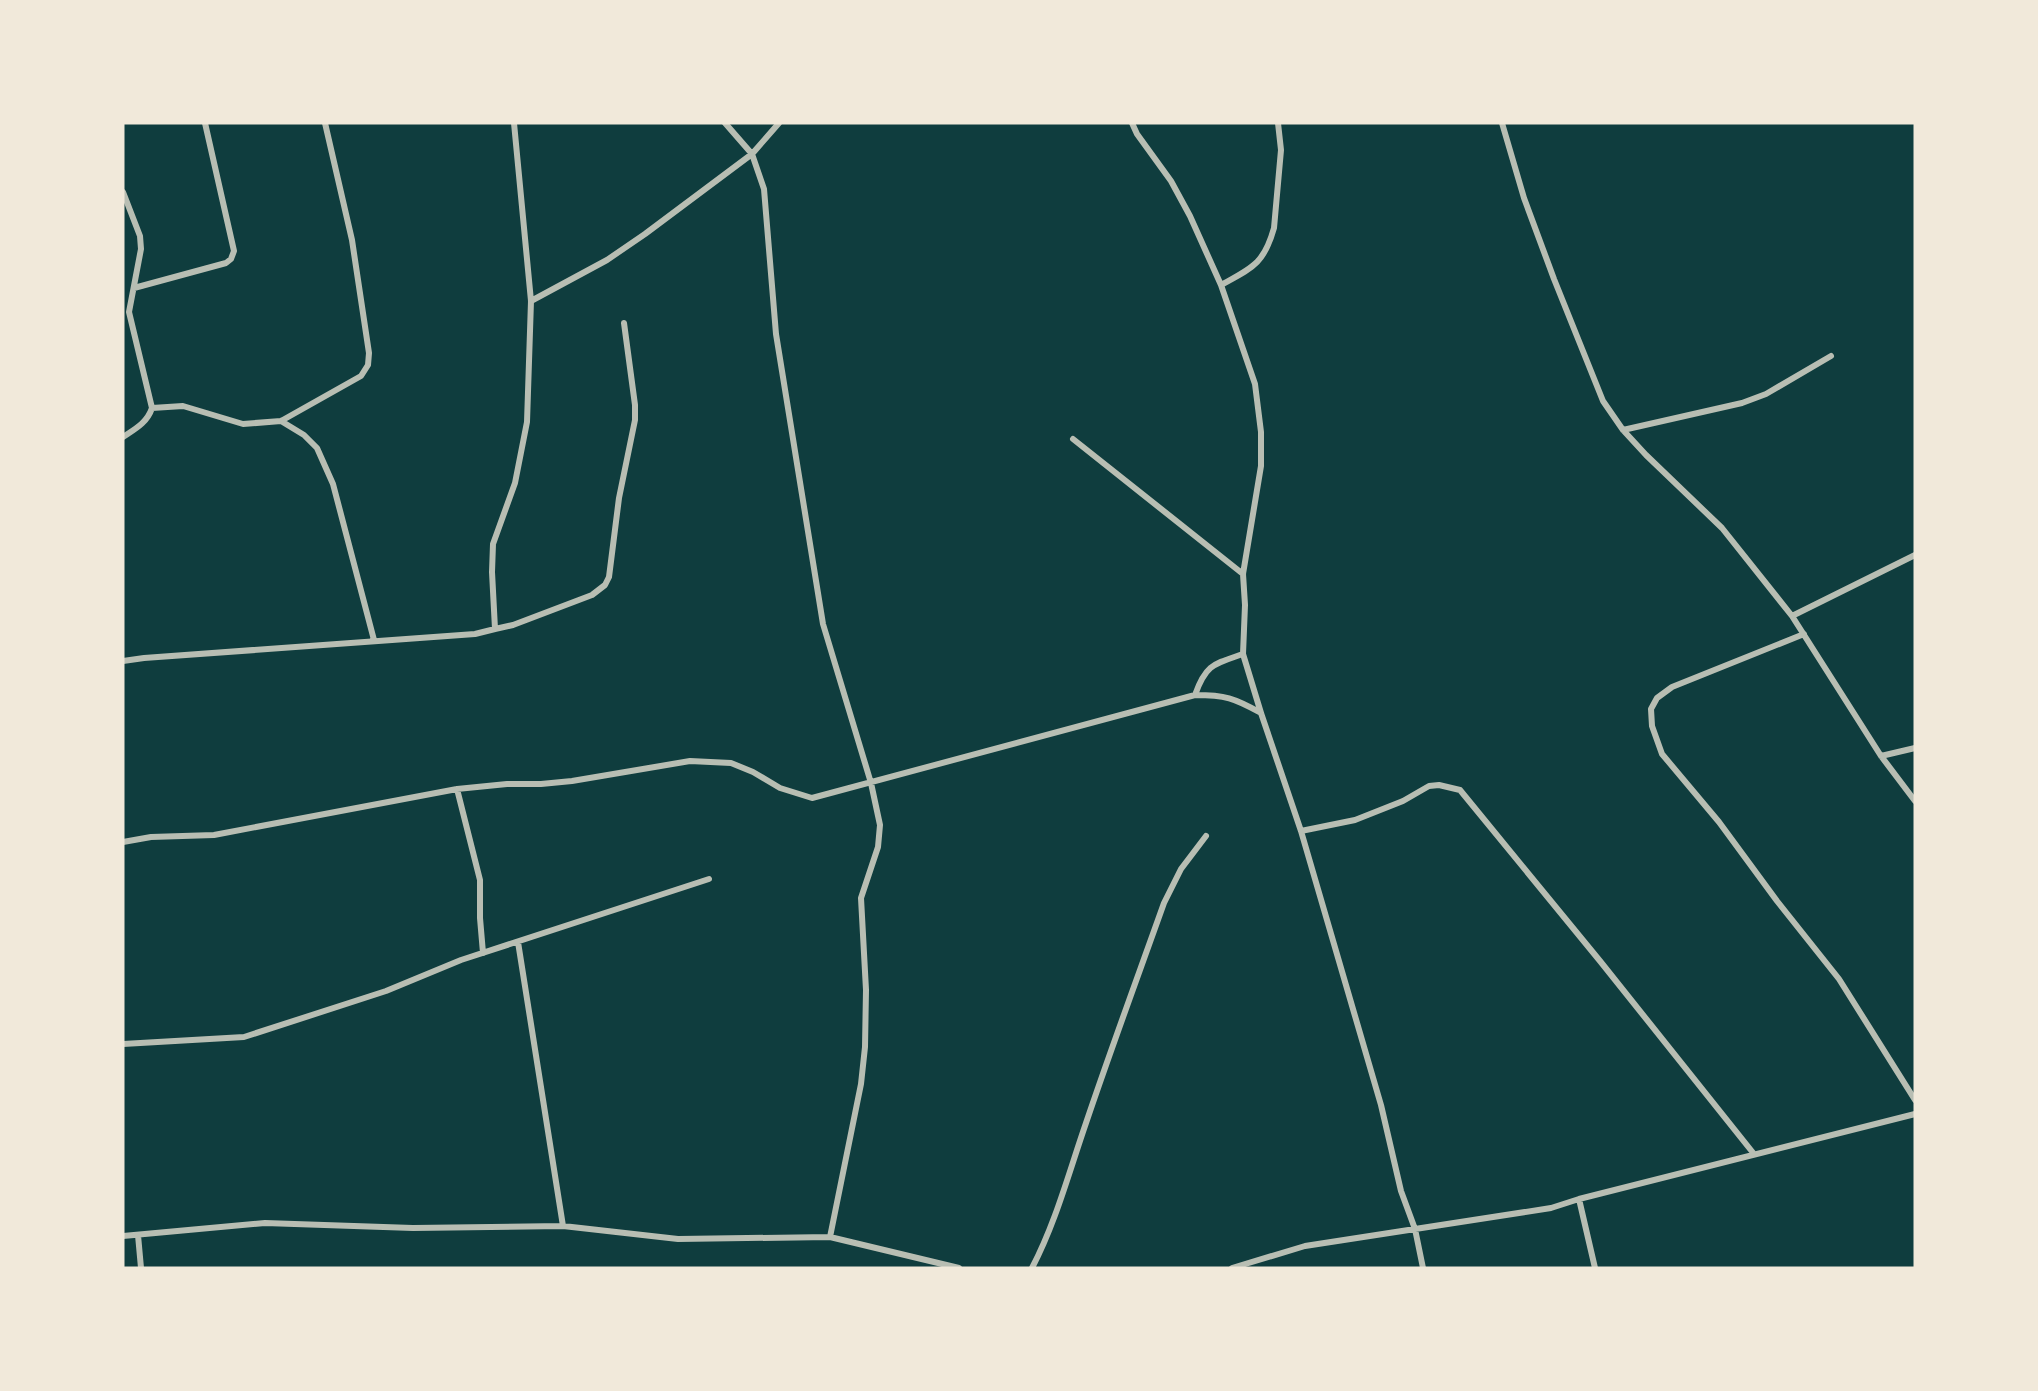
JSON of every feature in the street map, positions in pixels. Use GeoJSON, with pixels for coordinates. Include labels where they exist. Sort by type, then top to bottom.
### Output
{"type":"FeatureCollection","features":[{"type":"Feature","properties":{"kind":"street"},"geometry":{"type":"LineString","coordinates":[[134,288],[226,263],[231,259],[234,251],[205,123]]}},
{"type":"Feature","properties":{"kind":"street"},"geometry":{"type":"LineString","coordinates":[[152,408],[183,406],[243,424],[281,422],[361,376],[368,365],[369,353],[352,240],[325,123]]}},
{"type":"Feature","properties":{"kind":"street"},"geometry":{"type":"LineString","coordinates":[[495,629],[493,544],[515,483],[527,422],[531,300],[514,123]]}},
{"type":"Feature","properties":{"kind":"street"},"geometry":{"type":"LineString","coordinates":[[725,123],[752,154],[764,189],[776,334],[823,624],[871,783],[880,825],[878,847],[861,898],[866,990],[865,1047],[861,1084],[830,1237]]}},
{"type":"Feature","properties":{"kind":"street"},"geometry":{"type":"LineString","coordinates":[[531,300],[607,260],[752,154],[779,123]]}},
{"type":"Feature","properties":{"kind":"street"},"geometry":{"type":"LineString","coordinates":[[1132,123],[1137,134],[1171,181],[1190,216],[1221,285],[1255,384],[1262,432],[1261,466],[1243,574],[1245,605],[1243,654],[1301,831],[1381,1105],[1401,1191],[1415,1229],[1423,1268]]}},
{"type":"Feature","properties":{"kind":"street"},"geometry":{"type":"LineString","coordinates":[[1221,285],[1259,262],[1271,238],[1274,228],[1281,150],[1278,123]]}},
{"type":"Feature","properties":{"kind":"street"},"geometry":{"type":"LineString","coordinates":[[1502,123],[1524,198],[1603,401],[1623,430],[1722,528],[1792,616],[1881,756],[1915,801]]}},
{"type":"Feature","properties":{"kind":"street"},"geometry":{"type":"LineString","coordinates":[[123,192],[140,236],[141,249],[129,312],[152,408],[144,423],[123,437]]}},
{"type":"Feature","properties":{"kind":"street"},"geometry":{"type":"LineString","coordinates":[[123,661],[475,634],[522,621],[592,595],[605,585],[609,577],[619,498],[635,420],[624,323]]}},
{"type":"Feature","properties":{"kind":"street"},"geometry":{"type":"LineString","coordinates":[[1623,430],[1743,403],[1766,394],[1832,356]]}},
{"type":"Feature","properties":{"kind":"street"},"geometry":{"type":"LineString","coordinates":[[281,422],[304,435],[317,448],[333,484],[374,640]]}},
{"type":"Feature","properties":{"kind":"street"},"geometry":{"type":"LineString","coordinates":[[1073,439],[1243,574]]}},
{"type":"Feature","properties":{"kind":"street"},"geometry":{"type":"LineString","coordinates":[[1792,616],[1915,555]]}},
{"type":"Feature","properties":{"kind":"street"},"geometry":{"type":"LineString","coordinates":[[1804,634],[1672,687],[1657,698],[1651,710],[1652,726],[1662,753],[1719,822],[1839,979],[1915,1100]]}},
{"type":"Feature","properties":{"kind":"street"},"geometry":{"type":"LineString","coordinates":[[1195,695],[1203,674],[1211,667],[1243,654]]}},
{"type":"Feature","properties":{"kind":"street"},"geometry":{"type":"LineString","coordinates":[[123,842],[151,837],[214,836],[457,789],[572,781],[690,761],[731,763],[753,772],[780,788],[812,798],[1195,695],[1219,695],[1230,698],[1261,713]]}},
{"type":"Feature","properties":{"kind":"street"},"geometry":{"type":"LineString","coordinates":[[1881,756],[1915,748]]}},
{"type":"Feature","properties":{"kind":"street"},"geometry":{"type":"LineString","coordinates":[[1301,831],[1355,820],[1403,801],[1429,786],[1439,785],[1460,790],[1754,1154]]}},
{"type":"Feature","properties":{"kind":"street"},"geometry":{"type":"LineString","coordinates":[[457,789],[480,880],[483,953]]}},
{"type":"Feature","properties":{"kind":"street"},"geometry":{"type":"LineString","coordinates":[[1032,1268],[1059,1209],[1086,1123],[1164,903],[1181,869],[1206,836]]}},
{"type":"Feature","properties":{"kind":"street"},"geometry":{"type":"LineString","coordinates":[[123,1044],[244,1037],[386,991],[483,953],[709,879]]}},
{"type":"Feature","properties":{"kind":"street"},"geometry":{"type":"LineString","coordinates":[[518,942],[563,1226]]}},
{"type":"Feature","properties":{"kind":"street"},"geometry":{"type":"LineString","coordinates":[[1232,1268],[1245,1266],[1305,1246],[1551,1208],[1915,1114]]}},
{"type":"Feature","properties":{"kind":"street"},"geometry":{"type":"LineString","coordinates":[[1579,1199],[1595,1268]]}},
{"type":"Feature","properties":{"kind":"street"},"geometry":{"type":"LineString","coordinates":[[123,1236],[265,1223],[413,1228],[563,1226],[678,1239],[830,1237],[959,1268]]}},
{"type":"Feature","properties":{"kind":"street"},"geometry":{"type":"LineString","coordinates":[[138,1235],[141,1268]]}}]}
